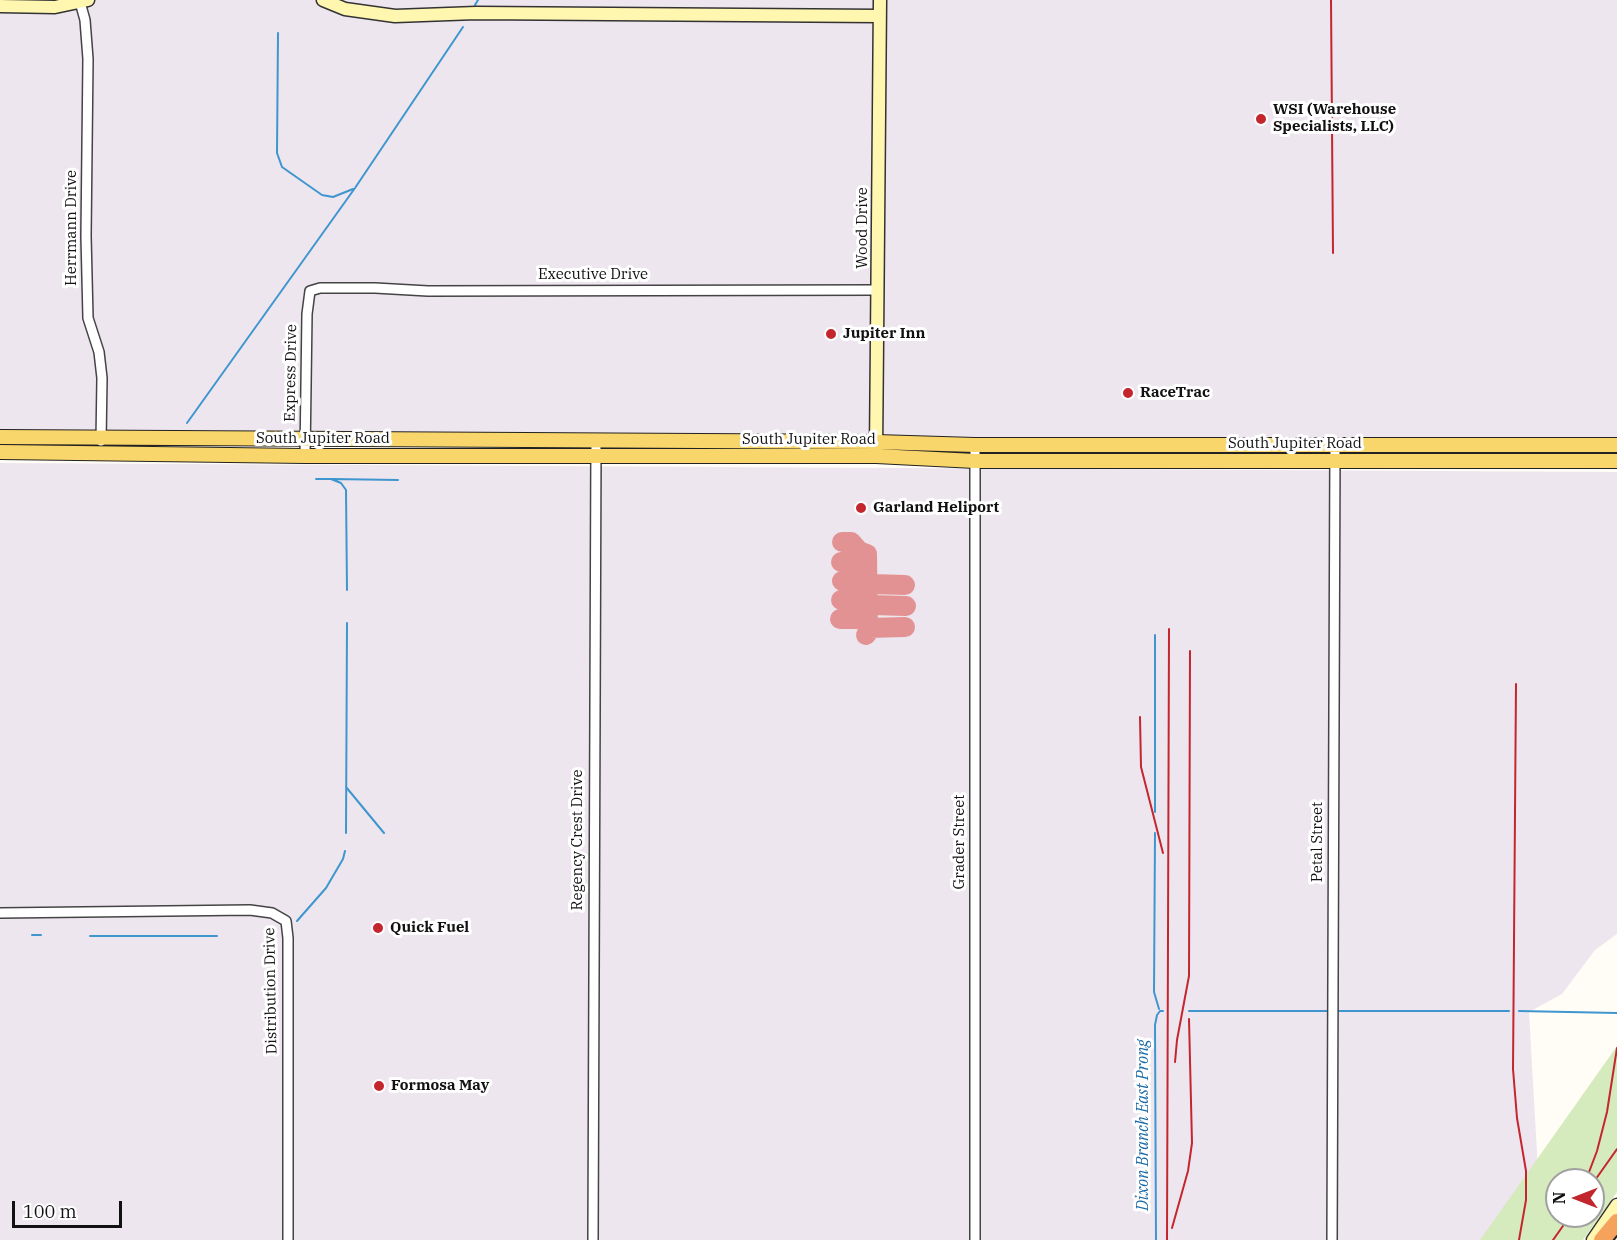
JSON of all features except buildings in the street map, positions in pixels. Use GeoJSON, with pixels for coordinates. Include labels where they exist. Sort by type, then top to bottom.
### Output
{"type":"FeatureCollection","features":[{"type":"Feature","properties":{"kind":"highway"},"geometry":{"type":"LineString","coordinates":[[1602,1240],[1617,1222]]}},
{"type":"Feature","properties":{"kind":"main road","name":"South Jupiter Road"},"geometry":{"type":"LineString","coordinates":[[0,438],[876,442],[975,445],[1617,445]]}},
{"type":"Feature","properties":{"kind":"main road"},"geometry":{"type":"LineString","coordinates":[[417,440],[417,456]]}},
{"type":"Feature","properties":{"kind":"main road"},"geometry":{"type":"LineString","coordinates":[[1445,444],[1446,461]]}},
{"type":"Feature","properties":{"kind":"main road"},"geometry":{"type":"LineString","coordinates":[[1530,460],[1531,445]]}},
{"type":"Feature","properties":{"kind":"main road","name":"South Jupiter Road"},"geometry":{"type":"LineString","coordinates":[[0,452],[305,456],[876,456],[975,461],[1182,459],[1617,461]]}},
{"type":"Feature","properties":{"kind":"street"},"geometry":{"type":"LineString","coordinates":[[323,0],[345,9],[395,16],[476,13],[879,16]]}},
{"type":"Feature","properties":{"kind":"street","name":"Wood Drive"},"geometry":{"type":"LineString","coordinates":[[876,456],[880,0]]}},
{"type":"Feature","properties":{"kind":"street"},"geometry":{"type":"LineString","coordinates":[[0,6],[55,7],[84,1]]}},
{"type":"Feature","properties":{"kind":"street","name":"Herrmann Drive"},"geometry":{"type":"LineString","coordinates":[[84,1],[88,59],[86,236],[88,318],[99,352],[102,378],[101,453]]}},
{"type":"Feature","properties":{"kind":"street","name":"Executive Drive"},"geometry":{"type":"LineString","coordinates":[[310,291],[320,288],[428,291],[877,290]]}},
{"type":"Feature","properties":{"kind":"street","name":"Express Drive"},"geometry":{"type":"LineString","coordinates":[[305,456],[307,314],[310,291]]}},
{"type":"Feature","properties":{"kind":"street","name":"Regency Crest Drive"},"geometry":{"type":"LineString","coordinates":[[593,1240],[595,1196],[592,1171],[593,731],[596,441]]}},
{"type":"Feature","properties":{"kind":"street","name":"Petal Street"},"geometry":{"type":"LineString","coordinates":[[1332,1240],[1335,444]]}},
{"type":"Feature","properties":{"kind":"street","name":"Grader Street"},"geometry":{"type":"LineString","coordinates":[[975,445],[975,1240]]}},
{"type":"Feature","properties":{"kind":"street","name":"Distribution Drive"},"geometry":{"type":"LineString","coordinates":[[0,913],[250,910],[272,913],[286,921],[288,938],[288,1240]]}},
{"type":"Feature","properties":{"kind":"street"},"geometry":{"type":"LineString","coordinates":[[1593,1240],[1617,1205]]}},
{"type":"Feature","properties":{"kind":"shaded area"},"geometry":{"type":"Polygon","coordinates":[[[0,0],[1617,0],[1617,440],[0,433],[0,0]]]}},
{"type":"Feature","properties":{"kind":"shaded area"},"geometry":{"type":"Polygon","coordinates":[[[0,463],[1617,472],[1617,934],[1595,950],[1562,994],[1529,1012],[1542,1240],[0,1240],[0,463]]]}},
{"type":"Feature","properties":{"kind":"green space"},"geometry":{"type":"Polygon","coordinates":[[[1617,1046],[1617,1192],[1605,1209],[1605,1168],[1545,1168],[1545,1228],[1592,1228],[1583,1240],[1480,1240],[1617,1046]]]}},
{"type":"Feature","properties":{"kind":"waterway"},"geometry":{"type":"LineString","coordinates":[[475,5],[478,0]]}},
{"type":"Feature","properties":{"kind":"waterway"},"geometry":{"type":"LineString","coordinates":[[187,423],[355,188],[463,27]]}},
{"type":"Feature","properties":{"kind":"waterway"},"geometry":{"type":"LineString","coordinates":[[278,33],[277,153],[282,167],[322,195],[333,197],[353,189]]}},
{"type":"Feature","properties":{"kind":"waterway"},"geometry":{"type":"LineString","coordinates":[[316,479],[331,479],[341,483],[346,490],[347,590]]}},
{"type":"Feature","properties":{"kind":"waterway"},"geometry":{"type":"LineString","coordinates":[[332,479],[398,480]]}},
{"type":"Feature","properties":{"kind":"waterway"},"geometry":{"type":"LineString","coordinates":[[346,833],[347,623]]}},
{"type":"Feature","properties":{"kind":"waterway","name":"Dixon Branch East Prong"},"geometry":{"type":"LineString","coordinates":[[1155,635],[1155,812]]}},
{"type":"Feature","properties":{"kind":"waterway"},"geometry":{"type":"LineString","coordinates":[[346,787],[384,833]]}},
{"type":"Feature","properties":{"kind":"waterway","name":"Dixon Branch East Prong"},"geometry":{"type":"LineString","coordinates":[[1155,833],[1154,992],[1159,1009]]}},
{"type":"Feature","properties":{"kind":"waterway"},"geometry":{"type":"LineString","coordinates":[[297,921],[326,888],[343,859],[345,851]]}},
{"type":"Feature","properties":{"kind":"waterway"},"geometry":{"type":"LineString","coordinates":[[32,935],[41,935]]}},
{"type":"Feature","properties":{"kind":"waterway"},"geometry":{"type":"LineString","coordinates":[[90,936],[217,936]]}},
{"type":"Feature","properties":{"kind":"waterway","name":"Dixon Branch East Prong"},"geometry":{"type":"LineString","coordinates":[[1156,1240],[1155,1025],[1157,1015],[1163,1011]]}},
{"type":"Feature","properties":{"kind":"waterway","name":"Dixon Branch East Prong"},"geometry":{"type":"LineString","coordinates":[[1189,1011],[1327,1011]]}},
{"type":"Feature","properties":{"kind":"waterway","name":"Dixon Branch East Prong"},"geometry":{"type":"LineString","coordinates":[[1339,1011],[1509,1011]]}},
{"type":"Feature","properties":{"kind":"waterway","name":"Dixon Branch East Prong"},"geometry":{"type":"LineString","coordinates":[[1519,1011],[1617,1013]]}},
{"type":"Feature","properties":{"kind":"taxiway"},"geometry":{"type":"LineString","coordinates":[[842,542],[851,542],[859,551],[867,554],[868,632],[866,635]]}},
{"type":"Feature","properties":{"kind":"taxiway"},"geometry":{"type":"LineString","coordinates":[[841,562],[867,564]]}},
{"type":"Feature","properties":{"kind":"taxiway"},"geometry":{"type":"LineString","coordinates":[[842,581],[865,580],[867,583]]}},
{"type":"Feature","properties":{"kind":"taxiway"},"geometry":{"type":"LineString","coordinates":[[867,587],[871,584],[905,585]]}},
{"type":"Feature","properties":{"kind":"taxiway"},"geometry":{"type":"LineString","coordinates":[[841,600],[867,602]]}},
{"type":"Feature","properties":{"kind":"taxiway"},"geometry":{"type":"LineString","coordinates":[[867,608],[871,605],[906,606]]}},
{"type":"Feature","properties":{"kind":"taxiway"},"geometry":{"type":"LineString","coordinates":[[840,619],[865,619],[868,622]]}},
{"type":"Feature","properties":{"kind":"taxiway"},"geometry":{"type":"LineString","coordinates":[[868,628],[905,627]]}},
{"type":"Feature","properties":{"kind":"railway"},"geometry":{"type":"LineString","coordinates":[[1331,0],[1333,253]]}},
{"type":"Feature","properties":{"kind":"railway"},"geometry":{"type":"LineString","coordinates":[[1167,1240],[1169,629]]}},
{"type":"Feature","properties":{"kind":"railway"},"geometry":{"type":"LineString","coordinates":[[1175,1062],[1189,976],[1190,651]]}},
{"type":"Feature","properties":{"kind":"railway"},"geometry":{"type":"LineString","coordinates":[[1516,684],[1513,1069],[1517,1118],[1526,1171],[1526,1200],[1519,1240]]}},
{"type":"Feature","properties":{"kind":"railway"},"geometry":{"type":"LineString","coordinates":[[1140,717],[1141,767],[1163,853]]}},
{"type":"Feature","properties":{"kind":"railway"},"geometry":{"type":"LineString","coordinates":[[1172,1228],[1188,1171],[1192,1143],[1189,1019]]}},
{"type":"Feature","properties":{"kind":"railway"},"geometry":{"type":"LineString","coordinates":[[1591,1168],[1607,1112],[1617,1048]]}},
{"type":"Feature","properties":{"kind":"railway"},"geometry":{"type":"LineString","coordinates":[[1604,1168],[1617,1149]]}},
{"type":"Feature","properties":{"kind":"railway"},"geometry":{"type":"LineString","coordinates":[[1553,1240],[1562,1228]]}},
{"type":"Feature","properties":{"kind":"place","name":"WSI (Warehouse Specialists, LLC)"},"geometry":{"type":"Point","coordinates":[1261,119]}},
{"type":"Feature","properties":{"kind":"place","name":"Jupiter Inn"},"geometry":{"type":"Point","coordinates":[831,334]}},
{"type":"Feature","properties":{"kind":"place","name":"RaceTrac"},"geometry":{"type":"Point","coordinates":[1128,393]}},
{"type":"Feature","properties":{"kind":"place","name":"Garland Heliport"},"geometry":{"type":"Point","coordinates":[861,508]}},
{"type":"Feature","properties":{"kind":"place","name":"Quick Fuel"},"geometry":{"type":"Point","coordinates":[378,928]}},
{"type":"Feature","properties":{"kind":"place","name":"Formosa May"},"geometry":{"type":"Point","coordinates":[379,1086]}}]}
